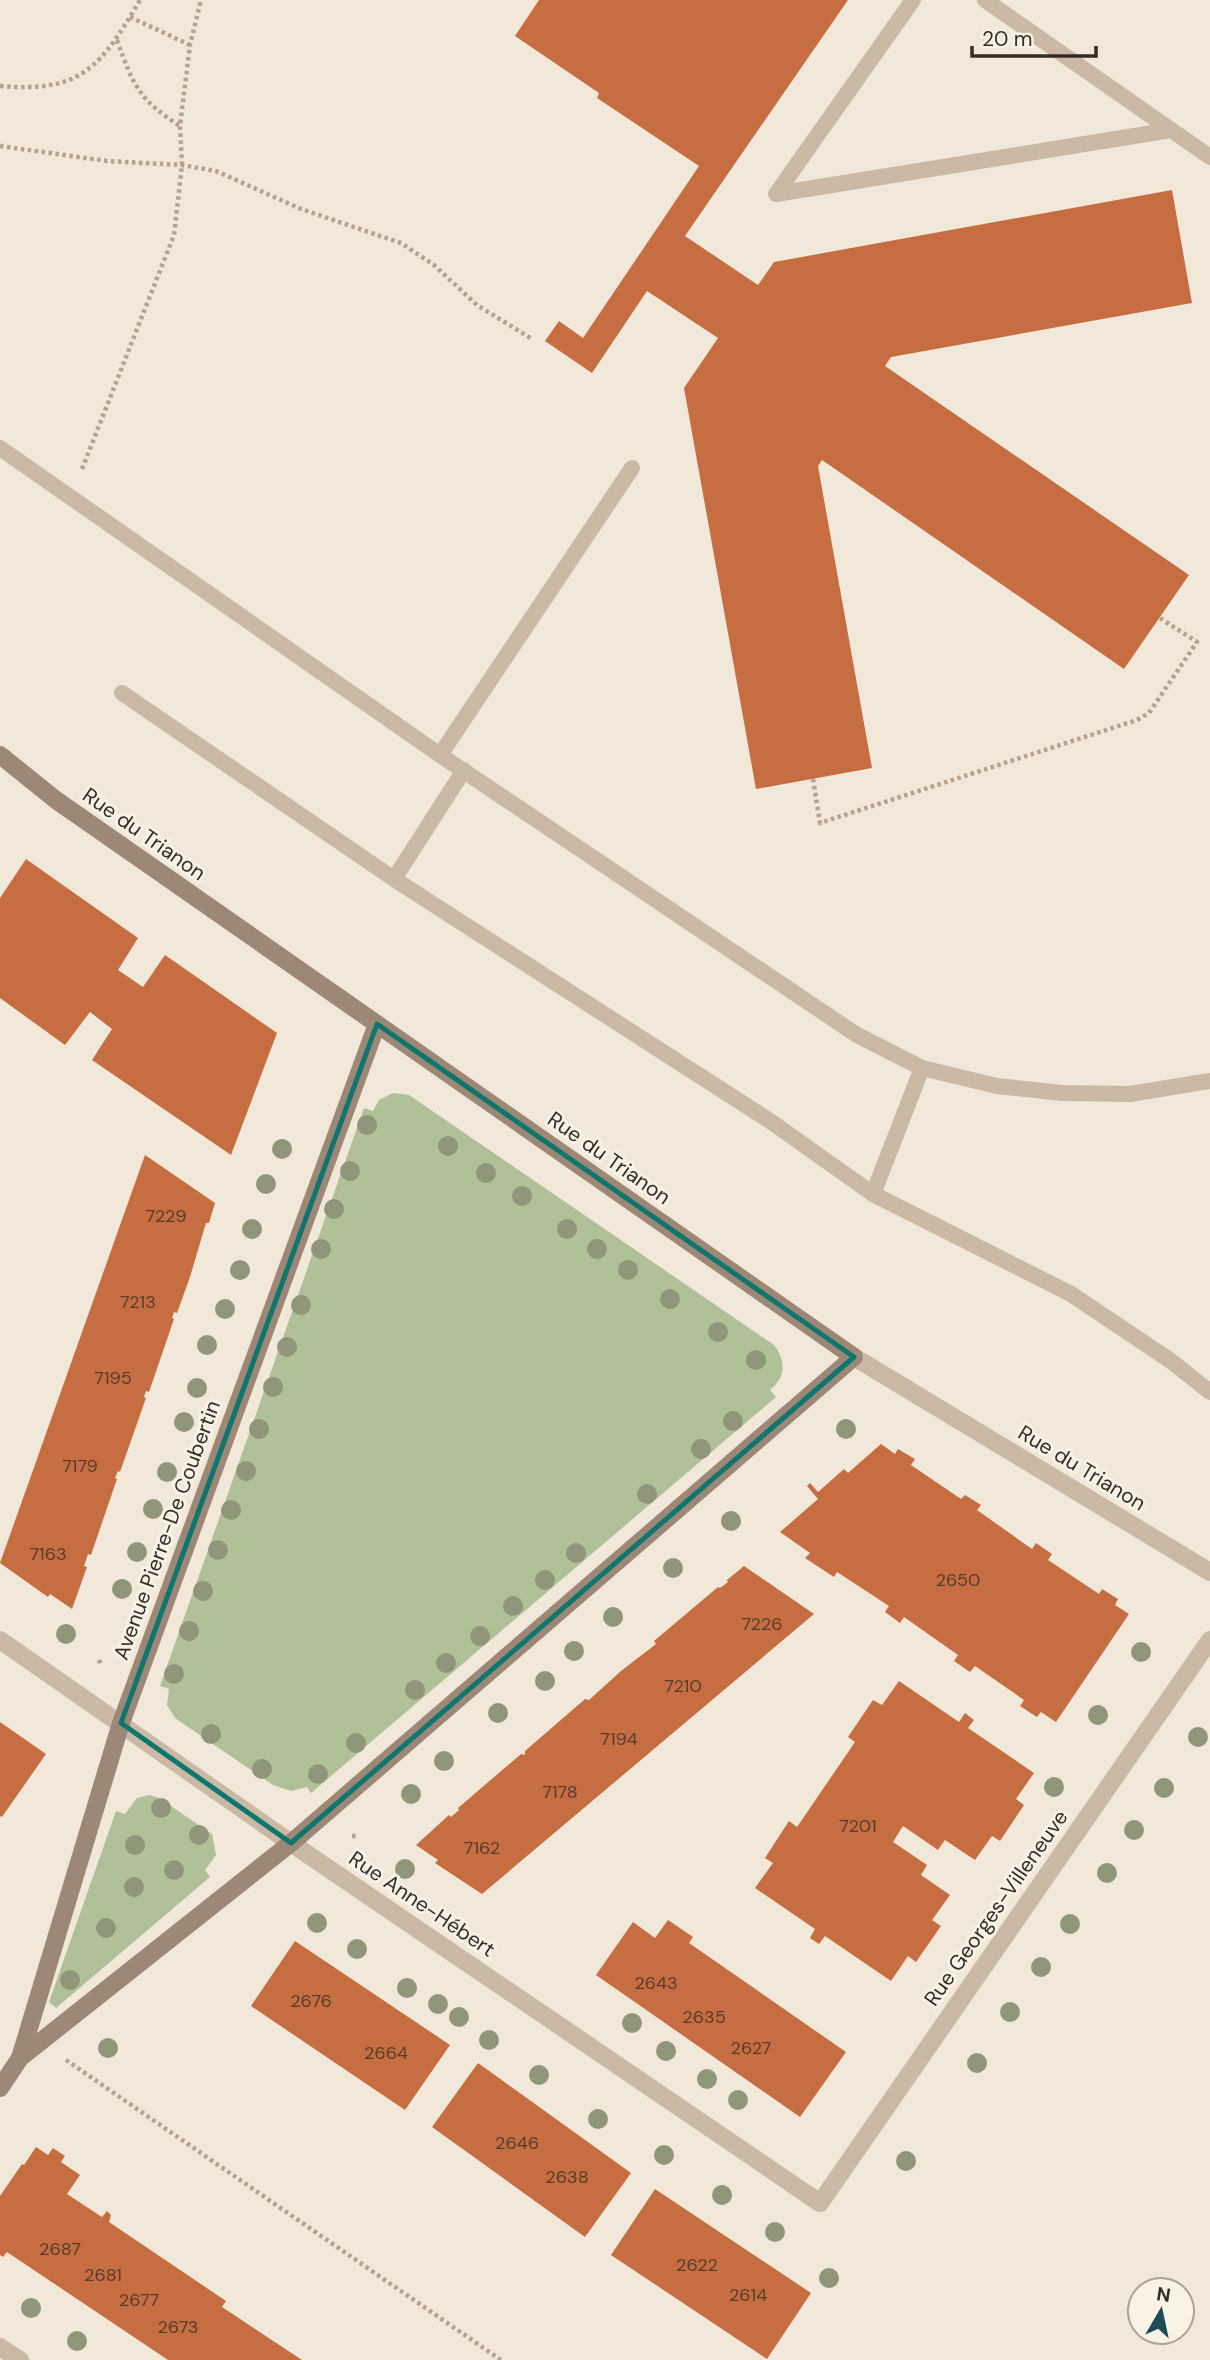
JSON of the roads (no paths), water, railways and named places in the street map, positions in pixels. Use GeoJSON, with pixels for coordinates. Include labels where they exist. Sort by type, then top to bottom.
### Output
{"type":"FeatureCollection","features":[{"type":"Feature","properties":{"kind":"street","name":"Rue du Trianon"},"geometry":{"type":"LineString","coordinates":[[3,764],[854,1357],[1210,1572]]}},
{"type":"Feature","properties":{"kind":"street","name":"Avenue Pierre-De Coubertin"},"geometry":{"type":"LineString","coordinates":[[20,2059],[121,1723],[377,1024]]}},
{"type":"Feature","properties":{"kind":"street","name":"Avenue Pierre-De Coubertin"},"geometry":{"type":"LineString","coordinates":[[0,2088],[20,2059],[291,1843],[854,1357]]}},
{"type":"Feature","properties":{"kind":"street","name":"Rue Anne-Hébert"},"geometry":{"type":"LineString","coordinates":[[0,1640],[291,1843],[820,2203]]}},
{"type":"Feature","properties":{"kind":"street","name":"Rue Georges-Villeneuve"},"geometry":{"type":"LineString","coordinates":[[820,2203],[1210,1640]]}},
{"type":"Feature","properties":{"kind":"street"},"geometry":{"type":"LineString","coordinates":[[0,2347],[20,2360]]}},
{"type":"Feature","properties":{"kind":"lane"},"geometry":{"type":"LineString","coordinates":[[913,0],[776,194],[1171,130]]}},
{"type":"Feature","properties":{"kind":"lane"},"geometry":{"type":"LineString","coordinates":[[985,0],[1210,157]]}},
{"type":"Feature","properties":{"kind":"lane"},"geometry":{"type":"LineString","coordinates":[[0,448],[440,755],[857,1035],[922,1068],[997,1086],[1062,1093],[1130,1094],[1210,1081]]}},
{"type":"Feature","properties":{"kind":"lane"},"geometry":{"type":"LineString","coordinates":[[440,755],[632,468]]}},
{"type":"Feature","properties":{"kind":"lane"},"geometry":{"type":"LineString","coordinates":[[122,692],[394,879],[770,1121],[873,1194],[1071,1294],[1171,1361],[1210,1392]]}},
{"type":"Feature","properties":{"kind":"lane"},"geometry":{"type":"LineString","coordinates":[[394,879],[464,770]]}},
{"type":"Feature","properties":{"kind":"lane"},"geometry":{"type":"LineString","coordinates":[[873,1194],[922,1068]]}}]}
